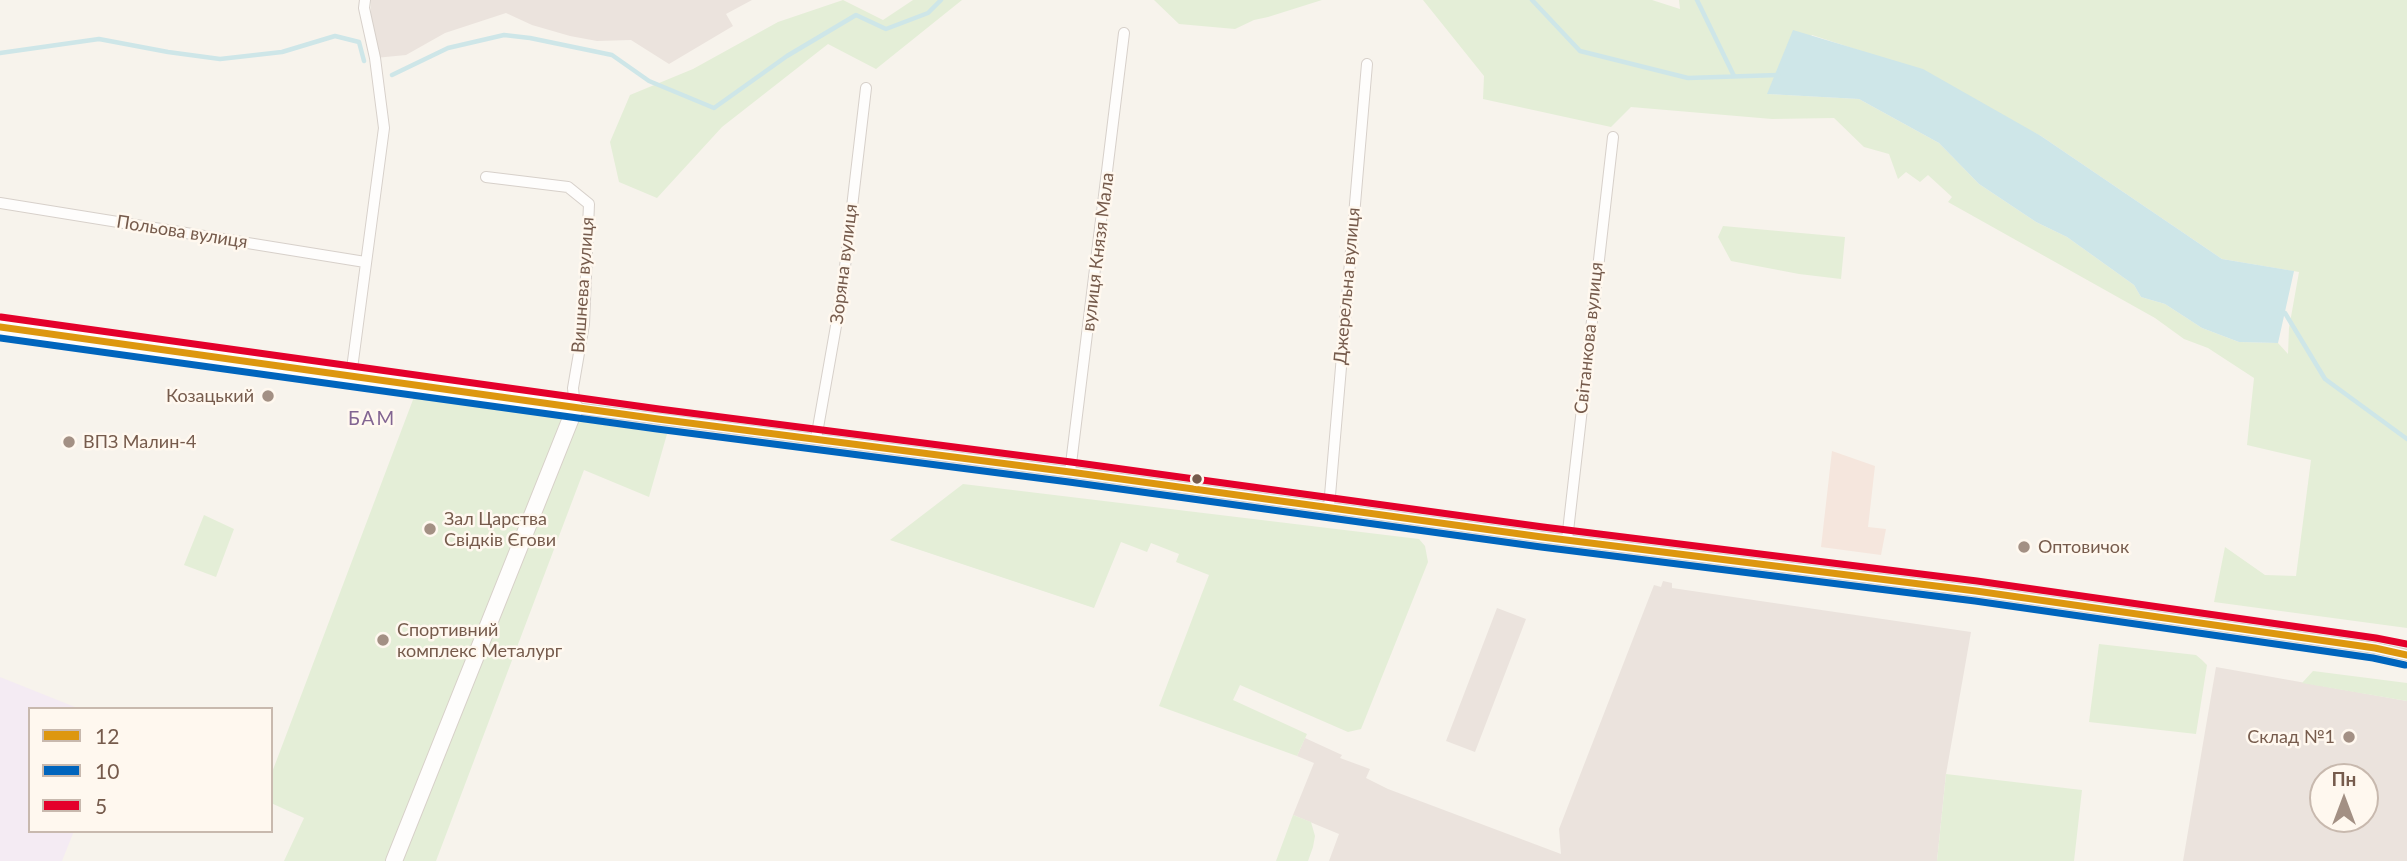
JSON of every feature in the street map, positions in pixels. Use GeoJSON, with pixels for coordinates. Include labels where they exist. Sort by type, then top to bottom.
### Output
{"type":"FeatureCollection","features":[{"type":"Feature","properties":{"kind":"street"},"geometry":{"type":"LineString","coordinates":[[351,376],[384,128],[375,58],[364,8],[365,0]]}},
{"type":"Feature","properties":{"kind":"street","name":"вулиця Князя Мала"},"geometry":{"type":"LineString","coordinates":[[1070,472],[1124,33]]}},
{"type":"Feature","properties":{"kind":"street","name":"Джерельна вулиця"},"geometry":{"type":"LineString","coordinates":[[1329,507],[1367,64]]}},
{"type":"Feature","properties":{"kind":"street","name":"Зоряна вулиця"},"geometry":{"type":"LineString","coordinates":[[816,439],[842,292],[866,88]]}},
{"type":"Feature","properties":{"kind":"street","name":"Світанкова вулиця"},"geometry":{"type":"LineString","coordinates":[[1567,540],[1613,137]]}},
{"type":"Feature","properties":{"kind":"street","name":"Вишнева вулиця"},"geometry":{"type":"LineString","coordinates":[[486,177],[568,187],[589,204],[584,324],[573,388],[575,408]]}},
{"type":"Feature","properties":{"kind":"street","name":"Польова вулиця"},"geometry":{"type":"LineString","coordinates":[[0,203],[365,262]]}},
{"type":"Feature","properties":{"kind":"street"},"geometry":{"type":"LineString","coordinates":[[0,327],[575,408],[1567,540],[1976,591],[2375,648],[2407,655]]}},
{"type":"Feature","properties":{"kind":"street"},"geometry":{"type":"LineString","coordinates":[[394,861],[575,408]]}},
{"type":"Feature","properties":{"kind":"shaded area"},"geometry":{"type":"Polygon","coordinates":[[[371,0],[752,0],[726,14],[733,26],[669,64],[631,40],[597,41],[570,36],[532,25],[506,13],[445,33],[406,55],[375,58],[370,39],[371,0]]]}},
{"type":"Feature","properties":{"kind":"shaded area"},"geometry":{"type":"Polygon","coordinates":[[[1832,451],[1875,466],[1868,527],[1886,529],[1881,555],[1821,547],[1832,451]]]}},
{"type":"Feature","properties":{"kind":"shaded area"},"geometry":{"type":"Polygon","coordinates":[[[1663,581],[1672,583],[1672,588],[1971,632],[1946,774],[1937,861],[1329,861],[1339,834],[1293,815],[1314,763],[1297,756],[1305,738],[1342,755],[1340,758],[1370,769],[1366,778],[1388,789],[1561,854],[1559,829],[1654,585],[1661,587],[1663,581]]]}},
{"type":"Feature","properties":{"kind":"shaded area"},"geometry":{"type":"Polygon","coordinates":[[[1497,608],[1526,619],[1475,752],[1446,741],[1497,608]]]}},
{"type":"Feature","properties":{"kind":"shaded area"},"geometry":{"type":"Polygon","coordinates":[[[2216,667],[2407,701],[2407,861],[2183,861],[2216,667]]]}},
{"type":"Feature","properties":{"kind":"shaded area"},"geometry":{"type":"Polygon","coordinates":[[[0,677],[75,707],[28,707],[28,833],[73,833],[62,861],[0,861],[0,677]]]}},
{"type":"Feature","properties":{"kind":"green space"},"geometry":{"type":"Polygon","coordinates":[[[843,0],[883,20],[913,0],[962,0],[876,69],[828,44],[722,127],[657,198],[619,182],[610,142],[630,95],[693,69],[778,22],[843,0]]]}},
{"type":"Feature","properties":{"kind":"green space"},"geometry":{"type":"Polygon","coordinates":[[[1154,0],[1322,0],[1254,20],[1235,29],[1179,24],[1154,0]]]}},
{"type":"Feature","properties":{"kind":"green space"},"geometry":{"type":"Polygon","coordinates":[[[1423,0],[1652,0],[1680,9],[1679,0],[2407,0],[2407,628],[2214,602],[2225,547],[2265,575],[2296,576],[2311,460],[2247,445],[2254,378],[2208,348],[2184,339],[2155,318],[1948,202],[1952,197],[1928,175],[1920,182],[1906,172],[1898,179],[1889,154],[1864,147],[1834,118],[1772,119],[1631,107],[1611,127],[1483,99],[1484,76],[1423,0]],[[1812,35],[1768,94],[1859,99],[1939,143],[1979,184],[2036,222],[2067,237],[2134,285],[2141,297],[2165,304],[2202,328],[2239,342],[2278,343],[2288,354],[2289,328],[2299,272],[2222,259],[2041,136],[1861,51],[1812,35]]]}},
{"type":"Feature","properties":{"kind":"green space"},"geometry":{"type":"Polygon","coordinates":[[[1723,226],[1845,237],[1841,279],[1731,261],[1718,237],[1723,226]]]}},
{"type":"Feature","properties":{"kind":"green space"},"geometry":{"type":"Polygon","coordinates":[[[414,397],[667,434],[649,497],[584,470],[436,861],[284,861],[304,818],[273,804],[273,770],[414,397]]]}},
{"type":"Feature","properties":{"kind":"green space"},"geometry":{"type":"Polygon","coordinates":[[[963,484],[1419,539],[1425,546],[1428,562],[1361,729],[1348,732],[1240,685],[1233,700],[1307,734],[1297,756],[1159,706],[1209,575],[1176,562],[1179,554],[1151,543],[1147,552],[1121,542],[1094,608],[890,540],[963,484]]]}},
{"type":"Feature","properties":{"kind":"green space"},"geometry":{"type":"Polygon","coordinates":[[[204,515],[234,529],[216,577],[184,565],[204,515]]]}},
{"type":"Feature","properties":{"kind":"green space"},"geometry":{"type":"Polygon","coordinates":[[[2099,644],[2196,655],[2202,660],[2207,665],[2196,734],[2089,722],[2099,644]]]}},
{"type":"Feature","properties":{"kind":"green space"},"geometry":{"type":"Polygon","coordinates":[[[2313,671],[2407,683],[2407,701],[2302,683],[2313,671]]]}},
{"type":"Feature","properties":{"kind":"green space"},"geometry":{"type":"Polygon","coordinates":[[[1946,774],[2082,790],[2074,861],[1937,861],[1946,774]]]}},
{"type":"Feature","properties":{"kind":"green space"},"geometry":{"type":"Polygon","coordinates":[[[1293,815],[1311,822],[1315,836],[1308,861],[1276,861],[1293,815]]]}},
{"type":"Feature","properties":{"kind":"water"},"geometry":{"type":"Polygon","coordinates":[[[1793,30],[1923,69],[2041,136],[2222,259],[2294,271],[2278,343],[2239,342],[2202,328],[2165,304],[2141,297],[2134,285],[2067,237],[2036,222],[1979,184],[1939,143],[1859,99],[1767,94],[1793,30]]]}},
{"type":"Feature","properties":{"kind":"waterway"},"geometry":{"type":"LineString","coordinates":[[392,75],[448,48],[504,35],[612,55],[649,81],[714,108],[787,56],[856,15],[886,29],[928,13],[941,0]]}},
{"type":"Feature","properties":{"kind":"waterway"},"geometry":{"type":"LineString","coordinates":[[1532,0],[1580,51],[1688,78],[1778,75]]}},
{"type":"Feature","properties":{"kind":"waterway"},"geometry":{"type":"LineString","coordinates":[[1697,0],[1734,76]]}},
{"type":"Feature","properties":{"kind":"waterway"},"geometry":{"type":"LineString","coordinates":[[0,53],[99,39],[220,59],[282,52],[335,36],[359,42],[364,61]]}},
{"type":"Feature","properties":{"kind":"waterway"},"geometry":{"type":"LineString","coordinates":[[2280,313],[2285,313],[2325,379],[2407,439]]}},
{"type":"Feature","properties":{"kind":"transit line","name":"5"},"geometry":{"type":"LineString","coordinates":[[1,317],[659,409],[1543,527],[1977,581],[2407,644]]}},
{"type":"Feature","properties":{"kind":"transit line","name":"12"},"geometry":{"type":"LineString","coordinates":[[0,327],[658,419],[1542,537],[1976,591],[2375,648],[2407,655]]}},
{"type":"Feature","properties":{"kind":"transit line","name":"10"},"geometry":{"type":"LineString","coordinates":[[0,338],[1541,547],[1975,601],[2373,658],[2405,665]]}},
{"type":"Feature","properties":{"kind":"place","name":"Козацький"},"geometry":{"type":"Point","coordinates":[268,396]}},
{"type":"Feature","properties":{"kind":"place","name":"ВПЗ Малин-4"},"geometry":{"type":"Point","coordinates":[69,442]}},
{"type":"Feature","properties":{"kind":"place","name":"Зал Царства Свідків Єгови"},"geometry":{"type":"Point","coordinates":[430,529]}},
{"type":"Feature","properties":{"kind":"place","name":"Оптовичок"},"geometry":{"type":"Point","coordinates":[2024,547]}},
{"type":"Feature","properties":{"kind":"place","name":"Спортивний комплекс Металург"},"geometry":{"type":"Point","coordinates":[383,640]}},
{"type":"Feature","properties":{"kind":"place","name":"Склад №1"},"geometry":{"type":"Point","coordinates":[2349,737]}},
{"type":"Feature","properties":{"kind":"district","name":"БАМ"},"geometry":{"type":"Point","coordinates":[372,419]}}]}
